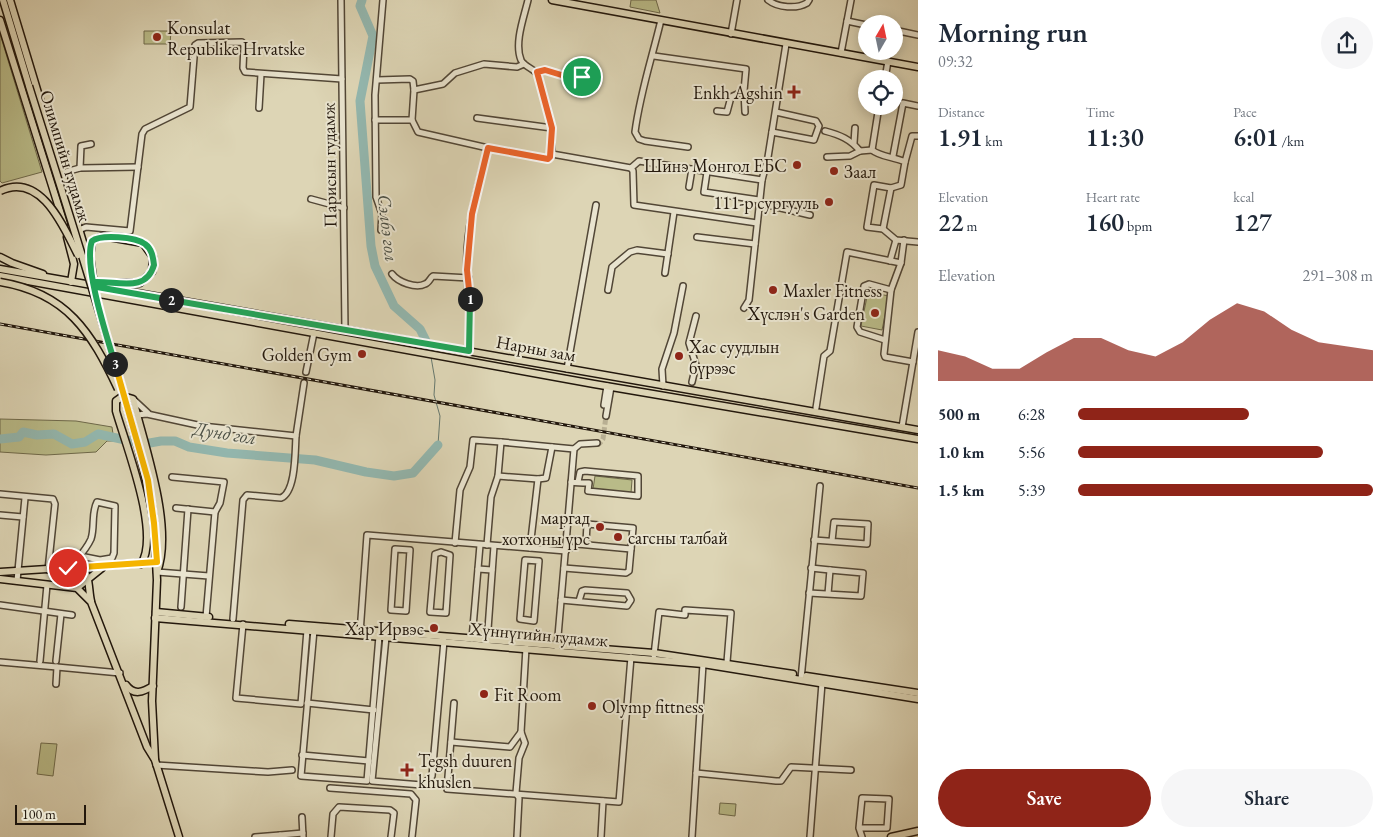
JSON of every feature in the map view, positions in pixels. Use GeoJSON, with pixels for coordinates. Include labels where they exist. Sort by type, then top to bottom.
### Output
{"type":"FeatureCollection","features":[{"type":"Feature","properties":{"kind":"main road","name":"Олимпийн гудамж"},"geometry":{"type":"LineString","coordinates":[[3,0],[98,304],[148,480],[154,523],[157,572]]}},
{"type":"Feature","properties":{"kind":"main road"},"geometry":{"type":"LineString","coordinates":[[10,0],[71,204],[76,219],[79,230],[96,285],[116,282],[140,283],[148,278],[154,265],[153,257],[143,243],[103,236],[96,238],[90,247],[98,304]]}},
{"type":"Feature","properties":{"kind":"main road"},"geometry":{"type":"LineString","coordinates":[[552,0],[575,2],[731,34],[918,67]]}},
{"type":"Feature","properties":{"kind":"main road"},"geometry":{"type":"LineString","coordinates":[[0,20],[63,222],[74,264],[74,283]]}},
{"type":"Feature","properties":{"kind":"main road"},"geometry":{"type":"LineString","coordinates":[[0,191],[9,188],[24,188],[40,196],[48,203],[60,220],[87,273]]}},
{"type":"Feature","properties":{"kind":"main road"},"geometry":{"type":"LineString","coordinates":[[58,208],[67,210],[71,204]]}},
{"type":"Feature","properties":{"kind":"main road"},"geometry":{"type":"LineString","coordinates":[[63,222],[69,216],[76,219]]}},
{"type":"Feature","properties":{"kind":"main road"},"geometry":{"type":"LineString","coordinates":[[0,257],[64,281]]}},
{"type":"Feature","properties":{"kind":"main road","name":"Нарны зам"},"geometry":{"type":"LineString","coordinates":[[0,270],[96,285],[129,293],[248,314],[448,347],[918,430]]}},
{"type":"Feature","properties":{"kind":"main road","name":"Нарны зам"},"geometry":{"type":"LineString","coordinates":[[0,276],[128,301],[918,439]]}},
{"type":"Feature","properties":{"kind":"main road"},"geometry":{"type":"LineString","coordinates":[[0,282],[21,286],[40,293],[71,314],[92,337],[127,407]]}},
{"type":"Feature","properties":{"kind":"main road"},"geometry":{"type":"LineString","coordinates":[[128,301],[129,293]]}},
{"type":"Feature","properties":{"kind":"main road"},"geometry":{"type":"LineString","coordinates":[[238,311],[241,317],[238,320]]}},
{"type":"Feature","properties":{"kind":"main road"},"geometry":{"type":"LineString","coordinates":[[247,322],[245,317],[248,314]]}},
{"type":"Feature","properties":{"kind":"main road"},"geometry":{"type":"LineString","coordinates":[[568,369],[568,379]]}},
{"type":"Feature","properties":{"kind":"main road"},"geometry":{"type":"LineString","coordinates":[[141,564],[147,552],[145,523],[141,492],[120,426],[116,401],[123,396],[133,399],[151,462],[161,527],[161,562],[157,572],[153,686],[156,763]]}},
{"type":"Feature","properties":{"kind":"main road"},"geometry":{"type":"LineString","coordinates":[[790,417],[793,413],[791,408]]}},
{"type":"Feature","properties":{"kind":"main road"},"geometry":{"type":"LineString","coordinates":[[0,572],[157,562]]}},
{"type":"Feature","properties":{"kind":"main road"},"geometry":{"type":"LineString","coordinates":[[77,588],[96,571],[105,566]]}},
{"type":"Feature","properties":{"kind":"main road"},"geometry":{"type":"LineString","coordinates":[[76,567],[83,569],[89,579],[91,602],[124,682],[147,747],[156,763],[179,837]]}},
{"type":"Feature","properties":{"kind":"main road"},"geometry":{"type":"LineString","coordinates":[[0,579],[77,588],[91,602]]}},
{"type":"Feature","properties":{"kind":"main road","name":"Хүннүгийн гудамж"},"geometry":{"type":"LineString","coordinates":[[156,615],[233,619],[444,642],[487,642],[728,662],[822,683],[918,698]]}},
{"type":"Feature","properties":{"kind":"main road","name":"Хүннүгийн гудамж"},"geometry":{"type":"LineString","coordinates":[[156,615],[310,630],[472,638],[524,648],[557,648],[631,657],[654,656],[918,693]]}},
{"type":"Feature","properties":{"kind":"main road"},"geometry":{"type":"LineString","coordinates":[[124,682],[130,691],[138,693],[153,686]]}},
{"type":"Feature","properties":{"kind":"main road"},"geometry":{"type":"LineString","coordinates":[[891,837],[918,831]]}},
{"type":"Feature","properties":{"kind":"street","name":"Парисын гудамж"},"geometry":{"type":"LineString","coordinates":[[341,0],[344,330]]}},
{"type":"Feature","properties":{"kind":"street"},"geometry":{"type":"LineString","coordinates":[[381,230],[382,214],[376,197],[375,120],[384,0]]}},
{"type":"Feature","properties":{"kind":"street"},"geometry":{"type":"LineString","coordinates":[[377,80],[410,79],[414,81],[412,120],[418,132],[548,159],[552,154],[552,128],[537,72],[524,64],[520,57],[520,37],[528,0]]}},
{"type":"Feature","properties":{"kind":"street"},"geometry":{"type":"LineString","coordinates":[[731,34],[737,0]]}},
{"type":"Feature","properties":{"kind":"street"},"geometry":{"type":"LineString","coordinates":[[768,0],[772,4],[796,8],[808,3],[809,0]]}},
{"type":"Feature","properties":{"kind":"street"},"geometry":{"type":"LineString","coordinates":[[841,53],[851,0]]}},
{"type":"Feature","properties":{"kind":"street"},"geometry":{"type":"LineString","coordinates":[[661,20],[654,56],[645,74],[637,116],[636,136],[645,141],[688,147]]}},
{"type":"Feature","properties":{"kind":"street"},"geometry":{"type":"LineString","coordinates":[[847,21],[858,23]]}},
{"type":"Feature","properties":{"kind":"street"},"geometry":{"type":"LineString","coordinates":[[903,32],[918,35]]}},
{"type":"Feature","properties":{"kind":"street"},"geometry":{"type":"LineString","coordinates":[[79,230],[86,226],[130,231],[143,131],[190,107],[196,45],[198,43],[242,42],[244,45],[244,70],[262,74],[342,79]]}},
{"type":"Feature","properties":{"kind":"street"},"geometry":{"type":"LineString","coordinates":[[744,308],[748,300],[762,180],[776,112],[786,44]]}},
{"type":"Feature","properties":{"kind":"street"},"geometry":{"type":"LineString","coordinates":[[654,56],[746,69],[744,91],[746,112]]}},
{"type":"Feature","properties":{"kind":"street"},"geometry":{"type":"LineString","coordinates":[[886,70],[888,61]]}},
{"type":"Feature","properties":{"kind":"street"},"geometry":{"type":"LineString","coordinates":[[414,90],[443,84],[456,72],[484,64],[516,67],[524,64]]}},
{"type":"Feature","properties":{"kind":"street"},"geometry":{"type":"LineString","coordinates":[[537,72],[545,70],[578,80],[592,70]]}},
{"type":"Feature","properties":{"kind":"street"},"geometry":{"type":"LineString","coordinates":[[259,108],[262,74]]}},
{"type":"Feature","properties":{"kind":"street"},"geometry":{"type":"LineString","coordinates":[[717,111],[727,112],[731,97],[744,91]]}},
{"type":"Feature","properties":{"kind":"street"},"geometry":{"type":"LineString","coordinates":[[893,156],[903,103],[918,106]]}},
{"type":"Feature","properties":{"kind":"street"},"geometry":{"type":"LineString","coordinates":[[772,132],[814,140],[819,126],[816,121],[776,112]]}},
{"type":"Feature","properties":{"kind":"street"},"geometry":{"type":"LineString","coordinates":[[872,150],[878,115]]}},
{"type":"Feature","properties":{"kind":"street"},"geometry":{"type":"LineString","coordinates":[[478,118],[552,128]]}},
{"type":"Feature","properties":{"kind":"street"},"geometry":{"type":"LineString","coordinates":[[375,120],[412,120]]}},
{"type":"Feature","properties":{"kind":"street"},"geometry":{"type":"LineString","coordinates":[[854,143],[855,128]]}},
{"type":"Feature","properties":{"kind":"street"},"geometry":{"type":"LineString","coordinates":[[825,131],[854,143],[860,151]]}},
{"type":"Feature","properties":{"kind":"street"},"geometry":{"type":"LineString","coordinates":[[918,136],[912,136],[910,140],[904,162],[901,185],[891,188],[874,185],[867,227],[883,229],[896,240],[918,242]]}},
{"type":"Feature","properties":{"kind":"street"},"geometry":{"type":"LineString","coordinates":[[80,168],[81,146],[91,144]]}},
{"type":"Feature","properties":{"kind":"street"},"geometry":{"type":"LineString","coordinates":[[469,351],[467,270],[472,214],[488,148]]}},
{"type":"Feature","properties":{"kind":"street"},"geometry":{"type":"LineString","coordinates":[[827,157],[850,156],[860,151],[872,150],[877,154],[893,156],[904,162]]}},
{"type":"Feature","properties":{"kind":"street"},"geometry":{"type":"LineString","coordinates":[[552,154],[631,168]]}},
{"type":"Feature","properties":{"kind":"street"},"geometry":{"type":"LineString","coordinates":[[631,168],[639,161],[762,180]]}},
{"type":"Feature","properties":{"kind":"street"},"geometry":{"type":"LineString","coordinates":[[62,174],[80,168],[138,168]]}},
{"type":"Feature","properties":{"kind":"street"},"geometry":{"type":"LineString","coordinates":[[631,168],[633,171],[634,205],[757,223]]}},
{"type":"Feature","properties":{"kind":"street"},"geometry":{"type":"LineString","coordinates":[[689,187],[692,169]]}},
{"type":"Feature","properties":{"kind":"street"},"geometry":{"type":"LineString","coordinates":[[707,172],[704,192],[759,201],[810,215]]}},
{"type":"Feature","properties":{"kind":"street"},"geometry":{"type":"LineString","coordinates":[[883,229],[891,188]]}},
{"type":"Feature","properties":{"kind":"street"},"geometry":{"type":"LineString","coordinates":[[311,199],[344,208]]}},
{"type":"Feature","properties":{"kind":"street"},"geometry":{"type":"LineString","coordinates":[[568,369],[596,205]]}},
{"type":"Feature","properties":{"kind":"street"},"geometry":{"type":"LineString","coordinates":[[665,273],[674,212]]}},
{"type":"Feature","properties":{"kind":"street"},"geometry":{"type":"LineString","coordinates":[[697,237],[755,244]]}},
{"type":"Feature","properties":{"kind":"street"},"geometry":{"type":"LineString","coordinates":[[890,261],[896,240]]}},
{"type":"Feature","properties":{"kind":"street"},"geometry":{"type":"LineString","coordinates":[[904,240],[901,263],[891,290],[885,340],[885,358],[913,362]]}},
{"type":"Feature","properties":{"kind":"street"},"geometry":{"type":"LineString","coordinates":[[608,290],[612,267],[630,252],[637,250],[668,254]]}},
{"type":"Feature","properties":{"kind":"street"},"geometry":{"type":"LineString","coordinates":[[816,408],[824,356],[830,351],[847,252],[901,263]]}},
{"type":"Feature","properties":{"kind":"street"},"geometry":{"type":"LineString","coordinates":[[392,274],[400,282],[422,285],[427,284],[433,276],[468,278]]}},
{"type":"Feature","properties":{"kind":"street"},"geometry":{"type":"LineString","coordinates":[[885,340],[860,332],[857,327],[864,286],[869,284],[891,290]]}},
{"type":"Feature","properties":{"kind":"street"},"geometry":{"type":"LineString","coordinates":[[663,386],[662,369],[674,333],[683,286]]}},
{"type":"Feature","properties":{"kind":"street"},"geometry":{"type":"LineString","coordinates":[[692,382],[696,365],[689,343],[696,316]]}},
{"type":"Feature","properties":{"kind":"street"},"geometry":{"type":"LineString","coordinates":[[902,427],[918,332]]}},
{"type":"Feature","properties":{"kind":"street"},"geometry":{"type":"LineString","coordinates":[[306,372],[314,333]]}},
{"type":"Feature","properties":{"kind":"street"},"geometry":{"type":"LineString","coordinates":[[233,619],[243,500],[247,495],[281,498],[286,496],[291,486],[304,382]]}},
{"type":"Feature","properties":{"kind":"street"},"geometry":{"type":"LineString","coordinates":[[604,416],[609,386]]}},
{"type":"Feature","properties":{"kind":"street"},"geometry":{"type":"LineString","coordinates":[[133,399],[144,411],[153,415],[202,426],[296,439]]}},
{"type":"Feature","properties":{"kind":"street"},"geometry":{"type":"LineString","coordinates":[[138,418],[153,415]]}},
{"type":"Feature","properties":{"kind":"street"},"geometry":{"type":"LineString","coordinates":[[455,543],[460,490],[470,467],[473,440],[574,449]]}},
{"type":"Feature","properties":{"kind":"street"},"geometry":{"type":"LineString","coordinates":[[487,545],[491,497],[498,476],[501,442]]}},
{"type":"Feature","properties":{"kind":"street"},"geometry":{"type":"LineString","coordinates":[[557,648],[574,449],[580,444],[597,443]]}},
{"type":"Feature","properties":{"kind":"street"},"geometry":{"type":"LineString","coordinates":[[498,476],[538,479],[548,476],[552,447]]}},
{"type":"Feature","properties":{"kind":"street"},"geometry":{"type":"LineString","coordinates":[[571,482],[589,483],[588,491],[638,496],[638,476],[585,471],[580,472],[578,482]]}},
{"type":"Feature","properties":{"kind":"street"},"geometry":{"type":"LineString","coordinates":[[172,477],[224,482],[220,503],[215,512],[206,617]]}},
{"type":"Feature","properties":{"kind":"street"},"geometry":{"type":"LineString","coordinates":[[532,560],[538,479]]}},
{"type":"Feature","properties":{"kind":"street"},"geometry":{"type":"LineString","coordinates":[[801,677],[820,486]]}},
{"type":"Feature","properties":{"kind":"street"},"geometry":{"type":"LineString","coordinates":[[0,494],[25,498],[53,499],[55,504],[48,570]]}},
{"type":"Feature","properties":{"kind":"street"},"geometry":{"type":"LineString","coordinates":[[17,581],[25,498]]}},
{"type":"Feature","properties":{"kind":"street"},"geometry":{"type":"LineString","coordinates":[[76,567],[74,563],[91,538],[97,502],[113,504],[115,506],[112,558],[100,560],[80,556]]}},
{"type":"Feature","properties":{"kind":"street"},"geometry":{"type":"LineString","coordinates":[[176,508],[215,512]]}},
{"type":"Feature","properties":{"kind":"street"},"geometry":{"type":"LineString","coordinates":[[181,607],[188,509]]}},
{"type":"Feature","properties":{"kind":"street"},"geometry":{"type":"LineString","coordinates":[[0,515],[24,517]]}},
{"type":"Feature","properties":{"kind":"street"},"geometry":{"type":"LineString","coordinates":[[814,540],[867,544],[868,524],[834,522],[832,541]]}},
{"type":"Feature","properties":{"kind":"street"},"geometry":{"type":"LineString","coordinates":[[564,568],[629,572],[633,528],[587,524],[586,543],[577,542],[575,539],[567,540]]}},
{"type":"Feature","properties":{"kind":"street"},"geometry":{"type":"LineString","coordinates":[[360,632],[367,535],[532,549],[575,548],[577,544],[631,549]]}},
{"type":"Feature","properties":{"kind":"street"},"geometry":{"type":"LineString","coordinates":[[403,549],[404,538]]}},
{"type":"Feature","properties":{"kind":"street"},"geometry":{"type":"LineString","coordinates":[[441,541],[441,552]]}},
{"type":"Feature","properties":{"kind":"street"},"geometry":{"type":"LineString","coordinates":[[472,638],[480,545]]}},
{"type":"Feature","properties":{"kind":"street"},"geometry":{"type":"LineString","coordinates":[[487,642],[494,546]]}},
{"type":"Feature","properties":{"kind":"street"},"geometry":{"type":"LineString","coordinates":[[395,549],[403,549],[410,550],[406,611],[391,610],[395,549]]}},
{"type":"Feature","properties":{"kind":"street"},"geometry":{"type":"LineString","coordinates":[[441,552],[450,555],[446,613],[430,612],[436,554],[441,552]]}},
{"type":"Feature","properties":{"kind":"street"},"geometry":{"type":"LineString","coordinates":[[525,560],[532,560],[538,561],[534,621],[520,619],[525,560]]}},
{"type":"Feature","properties":{"kind":"street"},"geometry":{"type":"LineString","coordinates":[[809,593],[861,596],[864,575],[811,568]]}},
{"type":"Feature","properties":{"kind":"street"},"geometry":{"type":"LineString","coordinates":[[478,570],[492,570]]}},
{"type":"Feature","properties":{"kind":"street"},"geometry":{"type":"LineString","coordinates":[[828,594],[830,570]]}},
{"type":"Feature","properties":{"kind":"street"},"geometry":{"type":"LineString","coordinates":[[157,572],[209,576]]}},
{"type":"Feature","properties":{"kind":"street"},"geometry":{"type":"LineString","coordinates":[[40,661],[47,584]]}},
{"type":"Feature","properties":{"kind":"street"},"geometry":{"type":"LineString","coordinates":[[561,600],[579,602],[627,606],[630,604],[631,596],[627,593],[585,590],[582,591],[579,602]]}},
{"type":"Feature","properties":{"kind":"street"},"geometry":{"type":"LineString","coordinates":[[0,605],[72,615]]}},
{"type":"Feature","properties":{"kind":"street"},"geometry":{"type":"LineString","coordinates":[[654,656],[659,612],[685,615],[686,610],[731,613],[728,662]]}},
{"type":"Feature","properties":{"kind":"street"},"geometry":{"type":"LineString","coordinates":[[56,684],[61,614]]}},
{"type":"Feature","properties":{"kind":"street"},"geometry":{"type":"LineString","coordinates":[[243,624],[236,698],[286,703],[301,704],[310,630]]}},
{"type":"Feature","properties":{"kind":"street"},"geometry":{"type":"LineString","coordinates":[[310,630],[301,776],[367,781],[382,636]]}},
{"type":"Feature","properties":{"kind":"street"},"geometry":{"type":"LineString","coordinates":[[382,636],[372,781],[422,785],[431,778],[444,642]]}},
{"type":"Feature","properties":{"kind":"street"},"geometry":{"type":"LineString","coordinates":[[451,742],[510,747],[521,732],[524,697],[520,682],[524,648]]}},
{"type":"Feature","properties":{"kind":"street"},"geometry":{"type":"LineString","coordinates":[[454,703],[447,789],[619,802],[631,657]]}},
{"type":"Feature","properties":{"kind":"street"},"geometry":{"type":"LineString","coordinates":[[0,662],[57,664],[120,674]]}},
{"type":"Feature","properties":{"kind":"street"},"geometry":{"type":"LineString","coordinates":[[692,837],[703,664]]}},
{"type":"Feature","properties":{"kind":"street"},"geometry":{"type":"LineString","coordinates":[[810,837],[822,683]]}},
{"type":"Feature","properties":{"kind":"street"},"geometry":{"type":"LineString","coordinates":[[307,703],[374,710]]}},
{"type":"Feature","properties":{"kind":"street"},"geometry":{"type":"LineString","coordinates":[[518,837],[519,798],[516,793],[519,758],[525,745],[525,739],[521,732]]}},
{"type":"Feature","properties":{"kind":"street"},"geometry":{"type":"LineString","coordinates":[[302,756],[369,761]]}},
{"type":"Feature","properties":{"kind":"street"},"geometry":{"type":"LineString","coordinates":[[156,763],[268,772],[292,770]]}},
{"type":"Feature","properties":{"kind":"street"},"geometry":{"type":"LineString","coordinates":[[696,773],[781,781],[791,767],[851,770]]}},
{"type":"Feature","properties":{"kind":"street"},"geometry":{"type":"LineString","coordinates":[[330,788],[414,796],[412,837]]}},
{"type":"Feature","properties":{"kind":"street"},"geometry":{"type":"LineString","coordinates":[[860,828],[887,828],[889,799],[862,798],[860,828],[862,837]]}},
{"type":"Feature","properties":{"kind":"street"},"geometry":{"type":"LineString","coordinates":[[601,837],[603,801]]}},
{"type":"Feature","properties":{"kind":"street"},"geometry":{"type":"LineString","coordinates":[[331,837],[333,814],[339,807],[390,810],[394,813],[391,837]]}},
{"type":"Feature","properties":{"kind":"street"},"geometry":{"type":"LineString","coordinates":[[255,837],[303,835],[302,817]]}},
{"type":"Feature","properties":{"kind":"green space"},"geometry":{"type":"Polygon","coordinates":[[[631,0],[656,0],[660,13],[630,7],[631,0]]]}},
{"type":"Feature","properties":{"kind":"green space","name":"Konsulat Republike Hrvatske"},"geometry":{"type":"Polygon","coordinates":[[[144,31],[171,31],[170,44],[144,44],[144,31]]]}},
{"type":"Feature","properties":{"kind":"green space"},"geometry":{"type":"Polygon","coordinates":[[[0,34],[42,172],[2,183],[0,181],[0,34]]]}},
{"type":"Feature","properties":{"kind":"green space"},"geometry":{"type":"Polygon","coordinates":[[[868,292],[889,296],[882,330],[861,326],[868,292]]]}},
{"type":"Feature","properties":{"kind":"green space"},"geometry":{"type":"Polygon","coordinates":[[[0,419],[76,421],[112,427],[114,441],[107,441],[96,452],[46,455],[0,452],[0,419]]]}},
{"type":"Feature","properties":{"kind":"green space"},"geometry":{"type":"Polygon","coordinates":[[[595,476],[632,480],[631,493],[593,489],[595,476]]]}},
{"type":"Feature","properties":{"kind":"green space"},"geometry":{"type":"Polygon","coordinates":[[[41,743],[57,744],[53,776],[37,774],[41,743]]]}},
{"type":"Feature","properties":{"kind":"green space"},"geometry":{"type":"Polygon","coordinates":[[[720,803],[736,804],[735,816],[719,814],[720,803]]]}},
{"type":"Feature","properties":{"kind":"waterway","name":"Сэлбэ гол"},"geometry":{"type":"LineString","coordinates":[[362,0],[360,6],[373,36],[360,101],[371,246],[375,266],[394,306],[420,329],[430,349]]}},
{"type":"Feature","properties":{"kind":"waterway","name":"Сэлбэ гол"},"geometry":{"type":"LineString","coordinates":[[431,357],[435,380],[434,395],[440,416],[438,445]]}},
{"type":"Feature","properties":{"kind":"waterway","name":"Дунд гол"},"geometry":{"type":"LineString","coordinates":[[0,439],[19,437],[23,432],[37,435],[54,434],[72,444],[85,442],[98,434],[144,444],[175,441],[189,447],[227,453],[315,460],[366,472],[394,476],[413,473],[438,445]]}},
{"type":"Feature","properties":{"kind":"tunnel"},"geometry":{"type":"LineString","coordinates":[[304,383],[306,372]]}},
{"type":"Feature","properties":{"kind":"tunnel"},"geometry":{"type":"LineString","coordinates":[[597,443],[600,443],[603,439],[606,416]]}},
{"type":"Feature","properties":{"kind":"railway"},"geometry":{"type":"LineString","coordinates":[[0,324],[918,488]]}},
{"type":"Feature","properties":{"kind":"place","name":"Konsulat Republike Hrvatske"},"geometry":{"type":"Point","coordinates":[157,37]}},
{"type":"Feature","properties":{"kind":"place","name":"Enkh Agshin"},"geometry":{"type":"Point","coordinates":[794,92]}},
{"type":"Feature","properties":{"kind":"place","name":"Шинэ Монгол ЕБС"},"geometry":{"type":"Point","coordinates":[797,165]}},
{"type":"Feature","properties":{"kind":"place","name":"Заал"},"geometry":{"type":"Point","coordinates":[834,171]}},
{"type":"Feature","properties":{"kind":"place","name":"111-р сургууль"},"geometry":{"type":"Point","coordinates":[829,202]}},
{"type":"Feature","properties":{"kind":"place","name":"Maxler Fitness"},"geometry":{"type":"Point","coordinates":[773,290]}},
{"type":"Feature","properties":{"kind":"place","name":"Хүслэн's Garden"},"geometry":{"type":"Point","coordinates":[875,313]}},
{"type":"Feature","properties":{"kind":"place","name":"Golden Gym"},"geometry":{"type":"Point","coordinates":[362,354]}},
{"type":"Feature","properties":{"kind":"place","name":"Хас суудлын бүрээс"},"geometry":{"type":"Point","coordinates":[679,356]}},
{"type":"Feature","properties":{"kind":"place","name":"маргад хотхоны үрс"},"geometry":{"type":"Point","coordinates":[600,527]}},
{"type":"Feature","properties":{"kind":"place","name":"сагсны талбай"},"geometry":{"type":"Point","coordinates":[618,537]}},
{"type":"Feature","properties":{"kind":"place","name":"Хар Ирвэс"},"geometry":{"type":"Point","coordinates":[434,628]}},
{"type":"Feature","properties":{"kind":"place","name":"Fit Room"},"geometry":{"type":"Point","coordinates":[484,694]}},
{"type":"Feature","properties":{"kind":"place","name":"Olymp fittness"},"geometry":{"type":"Point","coordinates":[592,706]}},
{"type":"Feature","properties":{"kind":"place","name":"Tegsh duuren khuslen"},"geometry":{"type":"Point","coordinates":[407,770]}},
{"type":"Feature","properties":{"kind":"route"},"geometry":{"type":"LineString","coordinates":[[68,568],[136,565],[157,562],[148,480],[94,288],[90,256],[92,241],[103,236],[143,243],[149,248],[154,265],[148,278],[140,283],[95,282],[97,287],[469,351],[470,302],[467,270],[471,221],[488,148],[548,159],[552,154],[552,128],[537,72],[545,70],[578,80],[582,77]]}}]}
